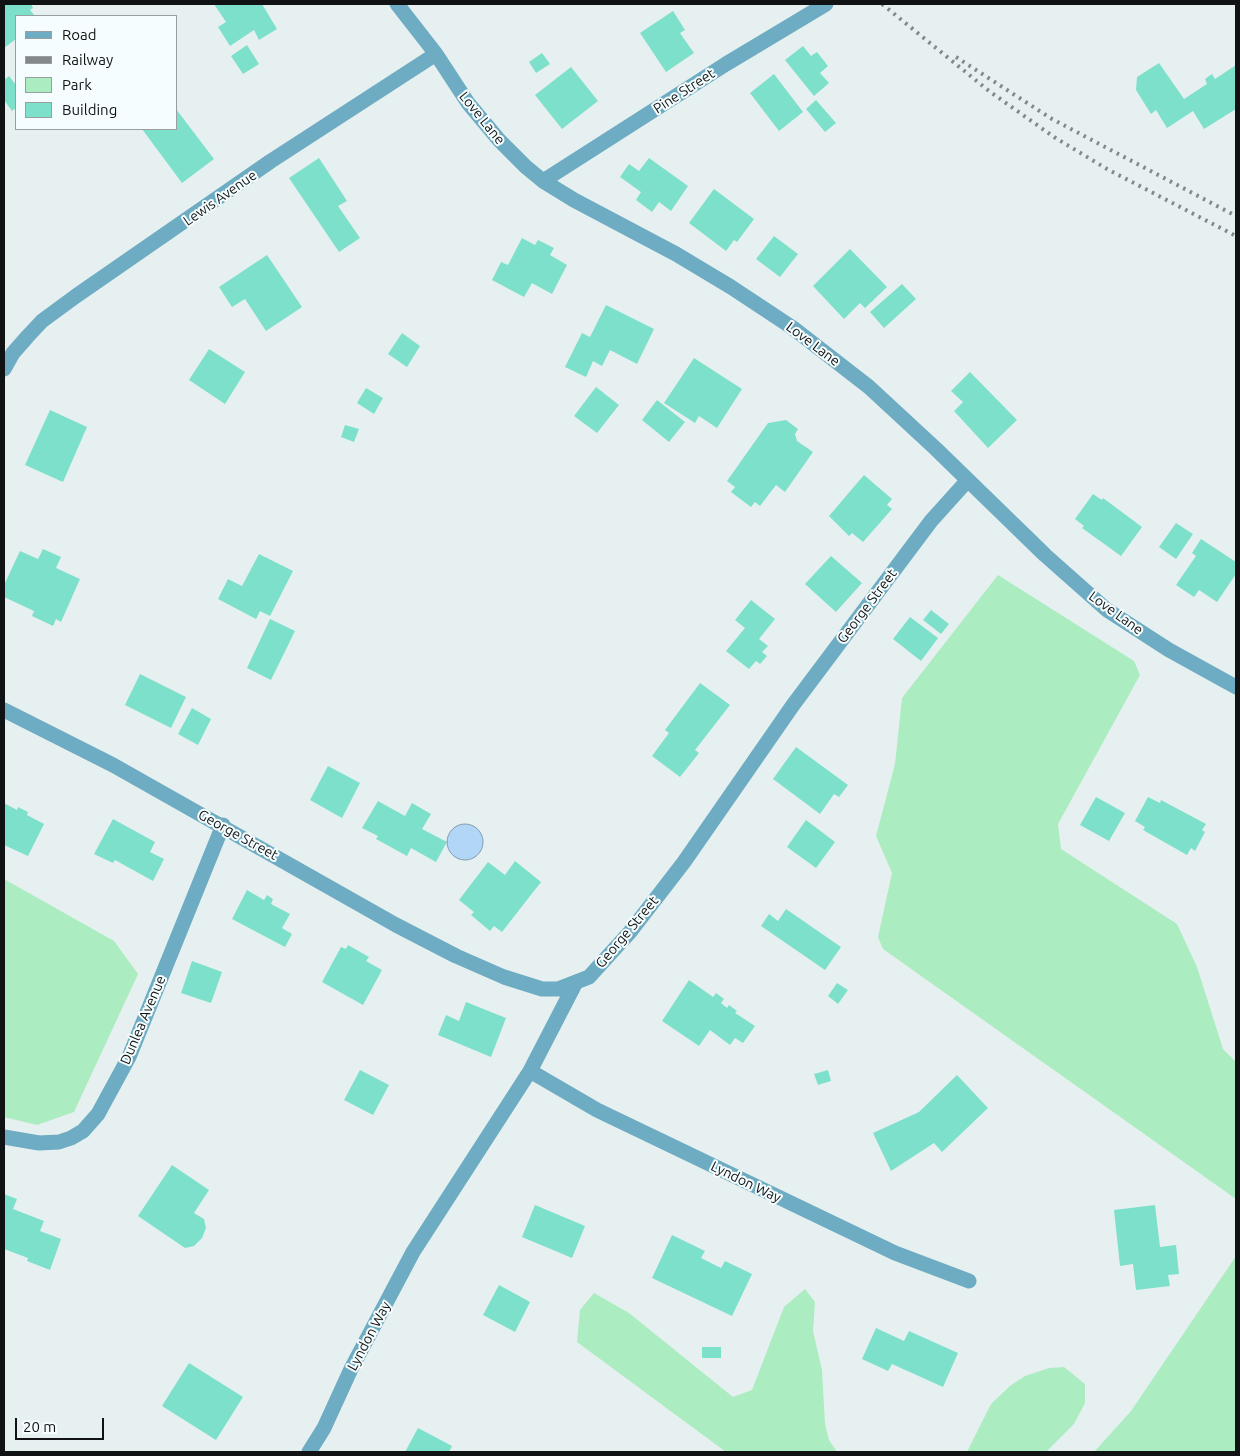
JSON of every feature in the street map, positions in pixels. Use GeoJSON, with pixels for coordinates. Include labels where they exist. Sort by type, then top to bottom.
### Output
{"type":"FeatureCollection","features":[{"type":"Feature","properties":{"kind":"street","name":"Love Lane"},"geometry":{"type":"LineString","coordinates":[[397,4],[436,54],[468,104],[499,140],[543,181],[683,259],[793,328],[870,388],[1045,555],[1107,610],[1169,650],[1236,687]]}},
{"type":"Feature","properties":{"kind":"street","name":"Pine Street"},"geometry":{"type":"LineString","coordinates":[[543,181],[726,64],[826,4]]}},
{"type":"Feature","properties":{"kind":"street","name":"Lewis Avenue"},"geometry":{"type":"LineString","coordinates":[[4,369],[13,353],[42,321],[76,296],[271,162],[436,54]]}},
{"type":"Feature","properties":{"kind":"street","name":"George Street"},"geometry":{"type":"LineString","coordinates":[[4,710],[113,765],[396,925],[456,956],[504,978],[542,989],[558,989],[589,977],[630,932],[684,862],[793,704],[931,521],[968,481]]}},
{"type":"Feature","properties":{"kind":"street","name":"Dunlea Avenue"},"geometry":{"type":"LineString","coordinates":[[4,1137],[39,1143],[59,1142],[71,1138],[83,1130],[98,1114],[129,1057],[223,826]]}},
{"type":"Feature","properties":{"kind":"street","name":"Lyndon Way"},"geometry":{"type":"LineString","coordinates":[[308,1452],[324,1428],[351,1369],[413,1252],[530,1071],[575,984]]}},
{"type":"Feature","properties":{"kind":"street","name":"Lyndon Way"},"geometry":{"type":"LineString","coordinates":[[530,1071],[597,1110],[878,1245],[969,1282]]}},
{"type":"Feature","properties":{"kind":"green space"},"geometry":{"type":"Polygon","coordinates":[[[998,575],[1134,661],[1140,675],[1058,824],[1061,849],[1177,924],[1197,967],[1223,1049],[1236,1062],[1236,1199],[883,949],[878,937],[892,873],[876,836],[895,764],[902,698],[998,575]]]}},
{"type":"Feature","properties":{"kind":"green space"},"geometry":{"type":"Polygon","coordinates":[[[4,879],[114,941],[138,974],[74,1112],[37,1125],[4,1117],[4,879]]]}},
{"type":"Feature","properties":{"kind":"green space"},"geometry":{"type":"Polygon","coordinates":[[[1236,1256],[1236,1452],[1094,1452],[1131,1411],[1236,1256]]]}},
{"type":"Feature","properties":{"kind":"green space"},"geometry":{"type":"Polygon","coordinates":[[[805,1289],[815,1302],[813,1331],[822,1370],[825,1424],[829,1440],[837,1452],[726,1452],[577,1342],[580,1310],[594,1293],[629,1313],[733,1397],[752,1390],[784,1307],[805,1289]]]}},
{"type":"Feature","properties":{"kind":"green space"},"geometry":{"type":"Polygon","coordinates":[[[1064,1367],[1085,1384],[1085,1403],[1074,1424],[1046,1452],[967,1452],[991,1404],[1010,1386],[1025,1376],[1049,1368],[1064,1367]]]}},
{"type":"Feature","properties":{"kind":"water"},"geometry":{"type":"Polygon","coordinates":[[[465,824],[472,825],[478,829],[482,835],[482,849],[478,855],[472,859],[465,860],[458,859],[452,855],[448,849],[447,842],[448,835],[452,829],[458,825],[465,824]]]}},
{"type":"Feature","properties":{"kind":"building"},"geometry":{"type":"Polygon","coordinates":[[[4,4],[31,4],[33,8],[30,10],[34,15],[15,15],[15,40],[4,48],[4,4]]]}},
{"type":"Feature","properties":{"kind":"building"},"geometry":{"type":"Polygon","coordinates":[[[214,4],[262,4],[277,29],[259,40],[254,30],[230,46],[218,27],[226,22],[214,4]]]}},
{"type":"Feature","properties":{"kind":"building"},"geometry":{"type":"Polygon","coordinates":[[[673,11],[685,30],[680,33],[694,53],[666,72],[640,33],[673,11]]]}},
{"type":"Feature","properties":{"kind":"building"},"geometry":{"type":"Polygon","coordinates":[[[247,45],[259,64],[243,74],[231,56],[247,45]]]}},
{"type":"Feature","properties":{"kind":"building"},"geometry":{"type":"Polygon","coordinates":[[[803,46],[811,56],[817,52],[828,66],[820,73],[829,83],[814,96],[785,60],[803,46]]]}},
{"type":"Feature","properties":{"kind":"building"},"geometry":{"type":"Polygon","coordinates":[[[542,53],[550,64],[536,73],[529,62],[542,53]]]}},
{"type":"Feature","properties":{"kind":"building"},"geometry":{"type":"Polygon","coordinates":[[[1159,63],[1184,99],[1207,84],[1205,79],[1212,74],[1215,79],[1236,65],[1236,109],[1204,129],[1193,111],[1167,128],[1156,110],[1151,114],[1136,90],[1137,77],[1159,63]]]}},
{"type":"Feature","properties":{"kind":"building"},"geometry":{"type":"Polygon","coordinates":[[[571,67],[598,101],[562,129],[535,95],[571,67]]]}},
{"type":"Feature","properties":{"kind":"building"},"geometry":{"type":"Polygon","coordinates":[[[774,74],[803,112],[779,131],[750,93],[774,74]]]}},
{"type":"Feature","properties":{"kind":"building"},"geometry":{"type":"Polygon","coordinates":[[[9,76],[15,84],[15,109],[12,111],[4,100],[4,80],[9,76]]]}},
{"type":"Feature","properties":{"kind":"building"},"geometry":{"type":"Polygon","coordinates":[[[816,100],[836,123],[825,132],[806,109],[816,100]]]}},
{"type":"Feature","properties":{"kind":"building"},"geometry":{"type":"Polygon","coordinates":[[[178,112],[214,159],[182,183],[143,130],[178,130],[178,112]]]}},
{"type":"Feature","properties":{"kind":"building"},"geometry":{"type":"Polygon","coordinates":[[[319,158],[347,201],[338,206],[360,238],[339,252],[289,178],[319,158]]]}},
{"type":"Feature","properties":{"kind":"building"},"geometry":{"type":"Polygon","coordinates":[[[649,158],[688,186],[671,211],[659,202],[652,212],[636,200],[641,192],[620,177],[629,164],[639,171],[649,158]]]}},
{"type":"Feature","properties":{"kind":"building"},"geometry":{"type":"Polygon","coordinates":[[[714,189],[754,219],[737,242],[734,240],[726,251],[689,223],[714,189]]]}},
{"type":"Feature","properties":{"kind":"building"},"geometry":{"type":"Polygon","coordinates":[[[774,236],[798,254],[780,277],[756,259],[774,236]]]}},
{"type":"Feature","properties":{"kind":"building"},"geometry":{"type":"Polygon","coordinates":[[[522,238],[535,245],[538,240],[554,248],[550,255],[567,265],[552,294],[532,283],[524,297],[492,280],[501,262],[508,265],[522,238]]]}},
{"type":"Feature","properties":{"kind":"building"},"geometry":{"type":"Polygon","coordinates":[[[850,249],[887,287],[865,308],[860,303],[844,319],[813,286],[850,249]]]}},
{"type":"Feature","properties":{"kind":"building"},"geometry":{"type":"Polygon","coordinates":[[[267,255],[302,307],[266,331],[245,299],[232,307],[219,287],[267,255]]]}},
{"type":"Feature","properties":{"kind":"building"},"geometry":{"type":"Polygon","coordinates":[[[902,284],[916,299],[884,328],[870,312],[902,284]]]}},
{"type":"Feature","properties":{"kind":"building"},"geometry":{"type":"Polygon","coordinates":[[[606,305],[654,329],[637,364],[610,350],[602,366],[593,361],[586,377],[565,367],[582,333],[590,337],[606,305]]]}},
{"type":"Feature","properties":{"kind":"building"},"geometry":{"type":"Polygon","coordinates":[[[402,333],[420,346],[407,367],[388,354],[402,333]]]}},
{"type":"Feature","properties":{"kind":"building"},"geometry":{"type":"Polygon","coordinates":[[[209,349],[245,372],[225,404],[189,380],[209,349]]]}},
{"type":"Feature","properties":{"kind":"building"},"geometry":{"type":"Polygon","coordinates":[[[694,358],[742,389],[717,428],[699,416],[695,423],[664,403],[694,358]]]}},
{"type":"Feature","properties":{"kind":"building"},"geometry":{"type":"Polygon","coordinates":[[[970,372],[1017,420],[988,448],[954,411],[963,402],[951,391],[970,372]]]}},
{"type":"Feature","properties":{"kind":"building"},"geometry":{"type":"Polygon","coordinates":[[[596,387],[619,405],[597,433],[574,416],[596,387]]]}},
{"type":"Feature","properties":{"kind":"building"},"geometry":{"type":"Polygon","coordinates":[[[366,388],[383,398],[374,414],[357,403],[366,388]]]}},
{"type":"Feature","properties":{"kind":"building"},"geometry":{"type":"Polygon","coordinates":[[[657,400],[685,422],[669,442],[642,420],[657,400]]]}},
{"type":"Feature","properties":{"kind":"building"},"geometry":{"type":"Polygon","coordinates":[[[50,410],[87,427],[63,482],[25,465],[50,410]]]}},
{"type":"Feature","properties":{"kind":"building"},"geometry":{"type":"Polygon","coordinates":[[[786,420],[798,429],[795,434],[797,441],[813,452],[785,492],[776,485],[760,506],[755,502],[751,507],[731,492],[735,487],[727,481],[768,423],[786,420]]]}},
{"type":"Feature","properties":{"kind":"building"},"geometry":{"type":"Polygon","coordinates":[[[345,425],[359,429],[354,442],[341,437],[345,425]]]}},
{"type":"Feature","properties":{"kind":"building"},"geometry":{"type":"Polygon","coordinates":[[[864,475],[892,499],[887,505],[892,509],[863,542],[852,533],[849,536],[829,516],[864,475]]]}},
{"type":"Feature","properties":{"kind":"building"},"geometry":{"type":"Polygon","coordinates":[[[1093,494],[1102,500],[1103,498],[1142,527],[1121,556],[1082,528],[1084,526],[1075,519],[1093,494]]]}},
{"type":"Feature","properties":{"kind":"building"},"geometry":{"type":"Polygon","coordinates":[[[1176,523],[1193,534],[1176,559],[1159,547],[1176,523]]]}},
{"type":"Feature","properties":{"kind":"building"},"geometry":{"type":"Polygon","coordinates":[[[1201,539],[1236,562],[1236,574],[1217,602],[1199,590],[1194,597],[1176,585],[1196,556],[1192,553],[1201,539]]]}},
{"type":"Feature","properties":{"kind":"building"},"geometry":{"type":"Polygon","coordinates":[[[43,549],[61,557],[56,568],[80,579],[61,622],[56,619],[53,626],[32,616],[34,611],[4,597],[4,585],[20,551],[38,559],[43,549]]]}},
{"type":"Feature","properties":{"kind":"building"},"geometry":{"type":"Polygon","coordinates":[[[259,554],[293,571],[270,616],[260,611],[256,619],[218,599],[228,579],[242,586],[259,554]]]}},
{"type":"Feature","properties":{"kind":"building"},"geometry":{"type":"Polygon","coordinates":[[[831,556],[862,583],[836,612],[805,584],[831,556]]]}},
{"type":"Feature","properties":{"kind":"building"},"geometry":{"type":"Polygon","coordinates":[[[751,600],[775,619],[759,639],[768,646],[762,652],[767,656],[760,664],[756,661],[749,669],[726,651],[745,628],[735,620],[751,600]]]}},
{"type":"Feature","properties":{"kind":"building"},"geometry":{"type":"Polygon","coordinates":[[[931,610],[949,624],[941,634],[923,620],[931,610]]]}},
{"type":"Feature","properties":{"kind":"building"},"geometry":{"type":"Polygon","coordinates":[[[910,617],[938,638],[921,661],[893,639],[910,617]]]}},
{"type":"Feature","properties":{"kind":"building"},"geometry":{"type":"Polygon","coordinates":[[[270,619],[295,631],[271,680],[247,668],[270,619]]]}},
{"type":"Feature","properties":{"kind":"building"},"geometry":{"type":"Polygon","coordinates":[[[140,674],[186,697],[171,728],[125,705],[140,674]]]}},
{"type":"Feature","properties":{"kind":"building"},"geometry":{"type":"Polygon","coordinates":[[[700,683],[730,705],[695,750],[699,753],[680,777],[652,756],[669,733],[665,730],[700,683]]]}},
{"type":"Feature","properties":{"kind":"building"},"geometry":{"type":"Polygon","coordinates":[[[192,708],[211,719],[198,745],[178,734],[192,708]]]}},
{"type":"Feature","properties":{"kind":"building"},"geometry":{"type":"Polygon","coordinates":[[[796,747],[848,785],[839,797],[834,794],[820,814],[773,779],[796,747]]]}},
{"type":"Feature","properties":{"kind":"building"},"geometry":{"type":"Polygon","coordinates":[[[328,766],[360,783],[342,818],[310,800],[328,766]]]}},
{"type":"Feature","properties":{"kind":"building"},"geometry":{"type":"Polygon","coordinates":[[[1096,797],[1125,813],[1109,841],[1080,825],[1096,797]]]}},
{"type":"Feature","properties":{"kind":"building"},"geometry":{"type":"Polygon","coordinates":[[[1148,797],[1160,803],[1161,800],[1206,824],[1202,830],[1205,832],[1195,851],[1191,848],[1187,855],[1143,830],[1145,827],[1135,821],[1148,797]]]}},
{"type":"Feature","properties":{"kind":"building"},"geometry":{"type":"Polygon","coordinates":[[[378,801],[405,816],[412,803],[431,814],[422,829],[447,842],[436,862],[411,848],[407,856],[376,839],[378,836],[362,828],[378,801]]]}},
{"type":"Feature","properties":{"kind":"building"},"geometry":{"type":"Polygon","coordinates":[[[4,803],[17,810],[18,807],[28,812],[27,815],[44,824],[28,856],[4,845],[4,803]]]}},
{"type":"Feature","properties":{"kind":"building"},"geometry":{"type":"Polygon","coordinates":[[[113,819],[155,842],[150,852],[164,859],[153,881],[115,860],[113,863],[94,854],[113,819]]]}},
{"type":"Feature","properties":{"kind":"building"},"geometry":{"type":"Polygon","coordinates":[[[806,820],[835,842],[816,868],[787,847],[806,820]]]}},
{"type":"Feature","properties":{"kind":"building"},"geometry":{"type":"Polygon","coordinates":[[[515,861],[541,882],[502,932],[494,926],[490,931],[471,915],[474,912],[459,900],[488,862],[505,875],[515,861]]]}},
{"type":"Feature","properties":{"kind":"building"},"geometry":{"type":"Polygon","coordinates":[[[247,890],[264,900],[267,895],[273,899],[271,904],[290,914],[282,928],[292,934],[285,947],[232,919],[247,890]]]}},
{"type":"Feature","properties":{"kind":"building"},"geometry":{"type":"Polygon","coordinates":[[[786,909],[841,947],[825,970],[761,926],[769,914],[778,921],[786,909]]]}},
{"type":"Feature","properties":{"kind":"building"},"geometry":{"type":"Polygon","coordinates":[[[348,945],[369,957],[366,961],[382,970],[363,1005],[322,982],[341,947],[346,949],[348,945]]]}},
{"type":"Feature","properties":{"kind":"building"},"geometry":{"type":"Polygon","coordinates":[[[192,961],[222,972],[211,1003],[181,993],[192,961]]]}},
{"type":"Feature","properties":{"kind":"building"},"geometry":{"type":"Polygon","coordinates":[[[689,980],[713,997],[716,993],[724,999],[721,1003],[727,1008],[729,1005],[737,1011],[735,1013],[755,1026],[743,1043],[735,1038],[730,1045],[710,1030],[699,1046],[662,1021],[689,980]]]}},
{"type":"Feature","properties":{"kind":"building"},"geometry":{"type":"Polygon","coordinates":[[[837,983],[848,990],[838,1004],[828,996],[837,983]]]}},
{"type":"Feature","properties":{"kind":"building"},"geometry":{"type":"Polygon","coordinates":[[[466,1002],[506,1018],[491,1057],[438,1035],[446,1015],[459,1021],[466,1002]]]}},
{"type":"Feature","properties":{"kind":"building"},"geometry":{"type":"Polygon","coordinates":[[[360,1070],[389,1085],[373,1115],[344,1100],[360,1070]]]}},
{"type":"Feature","properties":{"kind":"building"},"geometry":{"type":"Polygon","coordinates":[[[828,1070],[831,1081],[818,1085],[814,1074],[828,1070]]]}},
{"type":"Feature","properties":{"kind":"building"},"geometry":{"type":"Polygon","coordinates":[[[957,1075],[988,1108],[942,1152],[934,1143],[891,1171],[873,1133],[919,1112],[957,1075]]]}},
{"type":"Feature","properties":{"kind":"building"},"geometry":{"type":"Polygon","coordinates":[[[172,1165],[209,1190],[194,1213],[204,1219],[206,1228],[202,1238],[194,1246],[185,1248],[138,1216],[172,1165]]]}},
{"type":"Feature","properties":{"kind":"building"},"geometry":{"type":"Polygon","coordinates":[[[4,1194],[17,1199],[13,1209],[44,1221],[40,1231],[61,1239],[50,1270],[27,1261],[28,1258],[4,1249],[4,1194]]]}},
{"type":"Feature","properties":{"kind":"building"},"geometry":{"type":"Polygon","coordinates":[[[535,1205],[585,1226],[572,1258],[522,1237],[535,1205]]]}},
{"type":"Feature","properties":{"kind":"building"},"geometry":{"type":"Polygon","coordinates":[[[1155,1205],[1160,1247],[1176,1245],[1179,1274],[1168,1275],[1170,1286],[1136,1290],[1133,1264],[1120,1266],[1114,1210],[1155,1205]]]}},
{"type":"Feature","properties":{"kind":"building"},"geometry":{"type":"Polygon","coordinates":[[[672,1235],[705,1251],[701,1258],[721,1268],[725,1261],[752,1274],[732,1316],[652,1278],[672,1235]]]}},
{"type":"Feature","properties":{"kind":"building"},"geometry":{"type":"Polygon","coordinates":[[[499,1285],[530,1302],[515,1332],[483,1315],[499,1285]]]}},
{"type":"Feature","properties":{"kind":"building"},"geometry":{"type":"Polygon","coordinates":[[[876,1328],[904,1341],[909,1331],[958,1353],[943,1387],[892,1364],[888,1371],[862,1359],[876,1328]]]}},
{"type":"Feature","properties":{"kind":"building"},"geometry":{"type":"Polygon","coordinates":[[[702,1347],[721,1347],[721,1358],[702,1358],[702,1347]]]}},
{"type":"Feature","properties":{"kind":"building"},"geometry":{"type":"Polygon","coordinates":[[[189,1363],[243,1397],[216,1440],[162,1406],[189,1363]]]}},
{"type":"Feature","properties":{"kind":"building"},"geometry":{"type":"Polygon","coordinates":[[[418,1428],[452,1446],[449,1452],[405,1452],[418,1428]]]}},
{"type":"Feature","properties":{"kind":"railway"},"geometry":{"type":"LineString","coordinates":[[882,4],[989,91],[1054,137],[1107,169],[1236,236]]}},
{"type":"Feature","properties":{"kind":"railway"},"geometry":{"type":"LineString","coordinates":[[956,57],[1052,119],[1236,216]]}}]}
